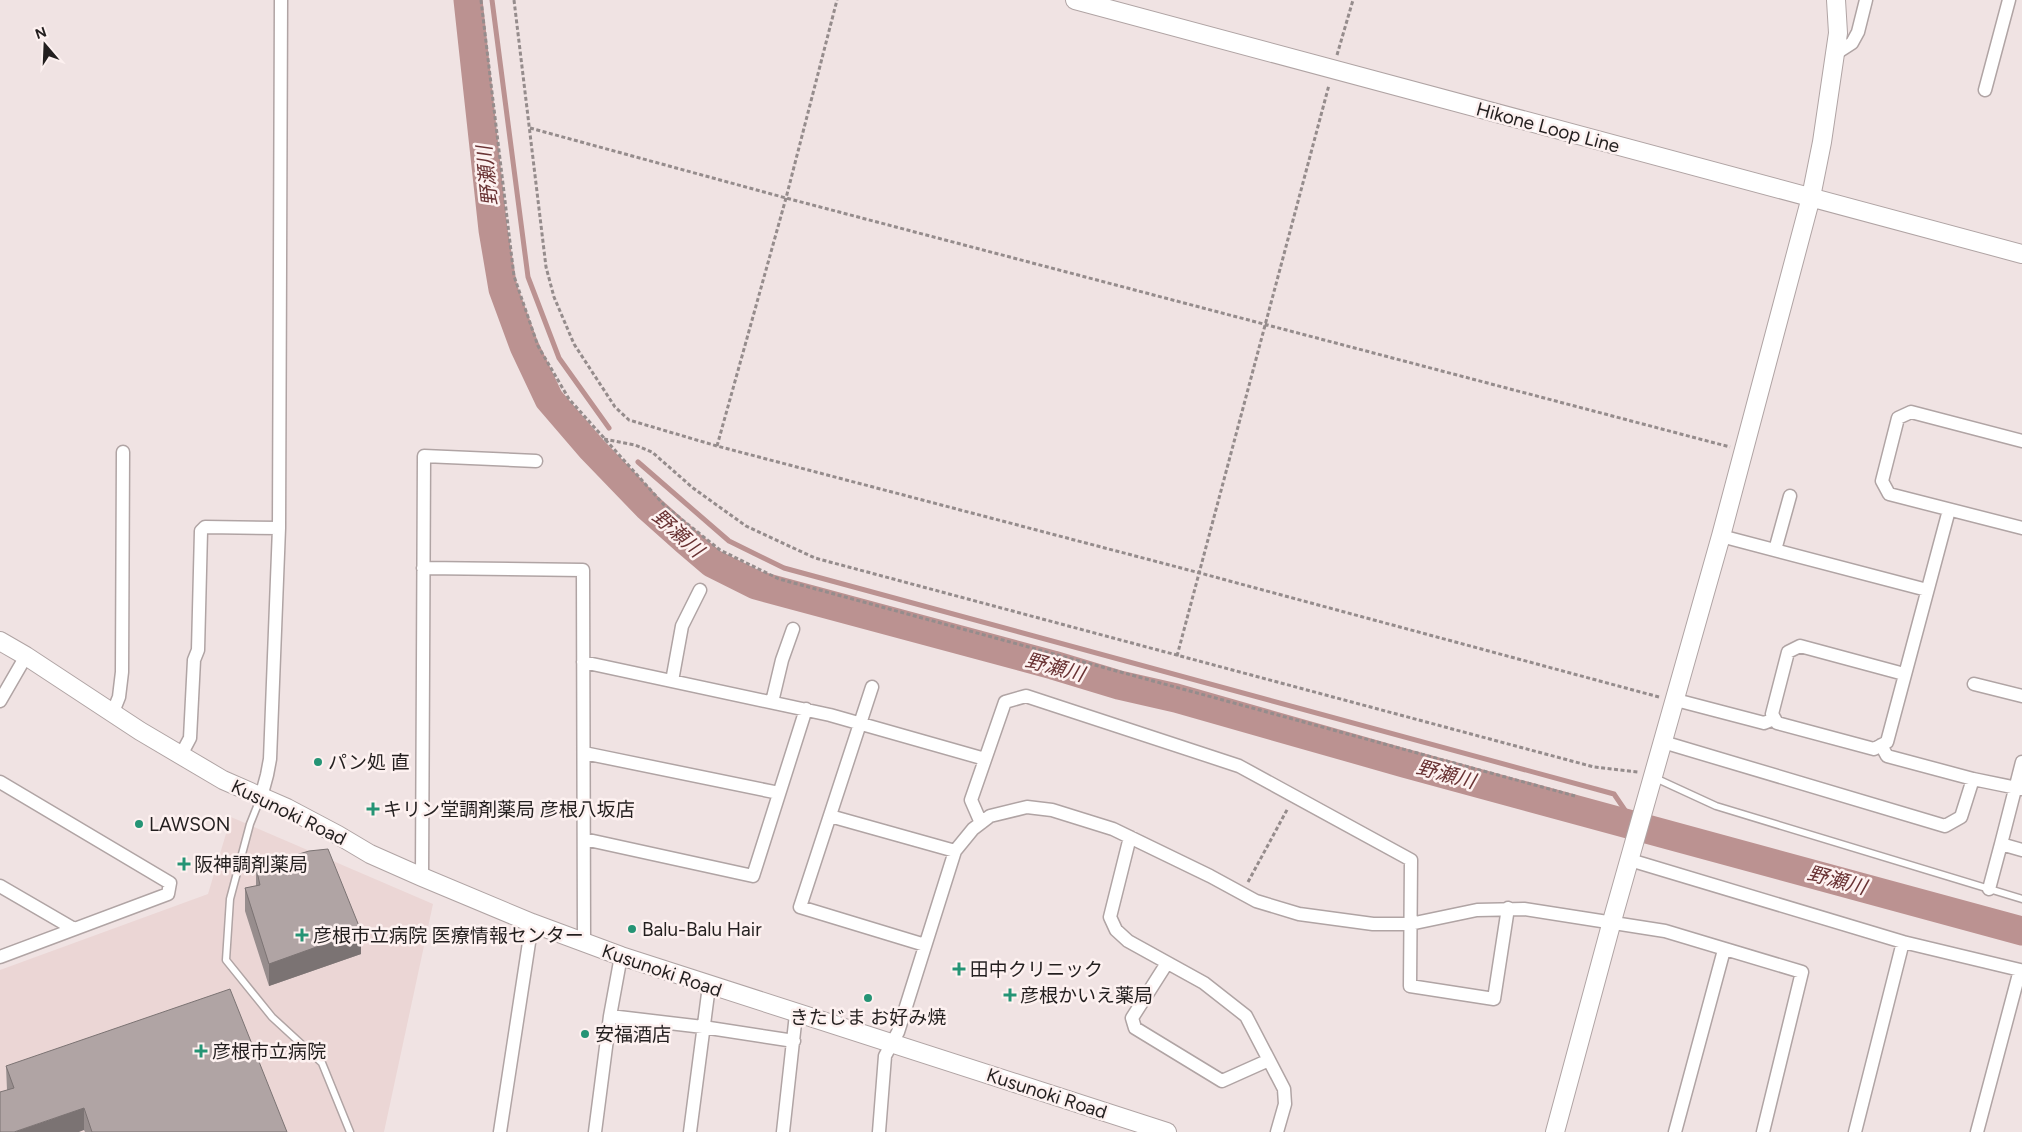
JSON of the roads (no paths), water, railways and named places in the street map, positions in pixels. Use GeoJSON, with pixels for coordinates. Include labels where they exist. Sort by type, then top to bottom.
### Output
{"type":"FeatureCollection","features":[{"type":"Feature","properties":{"kind":"street"},"geometry":{"type":"LineString","coordinates":[[261,798],[270,759],[279,528],[281,0]]}},
{"type":"Feature","properties":{"kind":"street","name":"Hikone Loop Line"},"geometry":{"type":"LineString","coordinates":[[1075,0],[2022,254]]}},
{"type":"Feature","properties":{"kind":"street"},"geometry":{"type":"LineString","coordinates":[[1555,1132],[1612,921],[1721,536],[1810,197],[1822,142],[1838,33],[1836,0]]}},
{"type":"Feature","properties":{"kind":"street"},"geometry":{"type":"LineString","coordinates":[[1835,54],[1852,43],[1858,32],[1866,0]]}},
{"type":"Feature","properties":{"kind":"street"},"geometry":{"type":"LineString","coordinates":[[1985,90],[2009,0]]}},
{"type":"Feature","properties":{"kind":"street"},"geometry":{"type":"LineString","coordinates":[[2022,441],[1911,412],[1898,418],[1882,481],[1889,494],[2022,528]]}},
{"type":"Feature","properties":{"kind":"street"},"geometry":{"type":"LineString","coordinates":[[113,712],[119,697],[122,672],[123,452]]}},
{"type":"Feature","properties":{"kind":"street"},"geometry":{"type":"LineString","coordinates":[[422,877],[424,456],[536,461]]}},
{"type":"Feature","properties":{"kind":"street"},"geometry":{"type":"LineString","coordinates":[[1775,550],[1790,496]]}},
{"type":"Feature","properties":{"kind":"street"},"geometry":{"type":"LineString","coordinates":[[1904,674],[1800,646],[1788,652],[1772,714],[1776,723],[1874,749],[1887,742],[1949,510]]}},
{"type":"Feature","properties":{"kind":"street"},"geometry":{"type":"LineString","coordinates":[[181,755],[190,738],[194,660],[198,650],[201,531],[206,527],[279,528]]}},
{"type":"Feature","properties":{"kind":"street"},"geometry":{"type":"LineString","coordinates":[[1721,536],[1927,590]]}},
{"type":"Feature","properties":{"kind":"street"},"geometry":{"type":"LineString","coordinates":[[423,568],[583,570],[584,943]]}},
{"type":"Feature","properties":{"kind":"street"},"geometry":{"type":"LineString","coordinates":[[672,681],[682,626],[700,590]]}},
{"type":"Feature","properties":{"kind":"street"},"geometry":{"type":"LineString","coordinates":[[772,702],[782,660],[793,630]]}},
{"type":"Feature","properties":{"kind":"street","name":"Kusunoki Road"},"geometry":{"type":"LineString","coordinates":[[0,641],[140,731],[223,780],[330,830],[370,854],[422,877],[532,923],[621,956],[709,986],[1167,1132]]}},
{"type":"Feature","properties":{"kind":"street"},"geometry":{"type":"LineString","coordinates":[[0,701],[26,656]]}},
{"type":"Feature","properties":{"kind":"street"},"geometry":{"type":"LineString","coordinates":[[583,662],[806,709],[985,759]]}},
{"type":"Feature","properties":{"kind":"street"},"geometry":{"type":"LineString","coordinates":[[1974,684],[2022,696]]}},
{"type":"Feature","properties":{"kind":"street"},"geometry":{"type":"LineString","coordinates":[[872,688],[800,907],[925,946]]}},
{"type":"Feature","properties":{"kind":"street"},"geometry":{"type":"LineString","coordinates":[[981,823],[971,800],[1005,702],[1026,696],[1239,766],[1411,860],[1410,986],[1494,999],[1508,908]]}},
{"type":"Feature","properties":{"kind":"street"},"geometry":{"type":"LineString","coordinates":[[1676,700],[1764,722],[1774,718]]}},
{"type":"Feature","properties":{"kind":"street"},"geometry":{"type":"LineString","coordinates":[[584,839],[753,876],[806,709]]}},
{"type":"Feature","properties":{"kind":"street"},"geometry":{"type":"LineString","coordinates":[[1663,742],[1945,826],[1961,817],[1973,779]]}},
{"type":"Feature","properties":{"kind":"street"},"geometry":{"type":"LineString","coordinates":[[1881,745],[1887,756],[1973,779],[2019,788]]}},
{"type":"Feature","properties":{"kind":"street"},"geometry":{"type":"LineString","coordinates":[[584,753],[779,793]]}},
{"type":"Feature","properties":{"kind":"street"},"geometry":{"type":"LineString","coordinates":[[1989,889],[2019,788],[2022,762]]}},
{"type":"Feature","properties":{"kind":"street"},"geometry":{"type":"LineString","coordinates":[[0,782],[170,883],[168,894],[0,957]]}},
{"type":"Feature","properties":{"kind":"street"},"geometry":{"type":"LineString","coordinates":[[879,1132],[885,1056],[898,1032],[955,851],[973,829],[990,816],[1027,807],[1052,810],[1113,829],[1256,901],[1299,914],[1373,924],[1410,924],[1477,910],[1524,909],[1612,921],[1665,931],[1802,972],[1763,1132]]}},
{"type":"Feature","properties":{"kind":"street"},"geometry":{"type":"LineString","coordinates":[[830,816],[955,851]]}},
{"type":"Feature","properties":{"kind":"street"},"geometry":{"type":"LineString","coordinates":[[1130,837],[1110,917],[1116,930],[1128,941],[1204,983],[1246,1016],[1284,1089],[1285,1104],[1277,1132]]}},
{"type":"Feature","properties":{"kind":"street"},"geometry":{"type":"LineString","coordinates":[[2001,844],[2022,850]]}},
{"type":"Feature","properties":{"kind":"street"},"geometry":{"type":"LineString","coordinates":[[1632,853],[1903,942],[2020,970],[1977,1132]]}},
{"type":"Feature","properties":{"kind":"street"},"geometry":{"type":"LineString","coordinates":[[0,886],[74,929]]}},
{"type":"Feature","properties":{"kind":"street"},"geometry":{"type":"LineString","coordinates":[[500,1132],[532,923]]}},
{"type":"Feature","properties":{"kind":"street"},"geometry":{"type":"LineString","coordinates":[[1855,1132],[1903,942]]}},
{"type":"Feature","properties":{"kind":"street"},"geometry":{"type":"LineString","coordinates":[[1675,1132],[1724,950]]}},
{"type":"Feature","properties":{"kind":"street"},"geometry":{"type":"LineString","coordinates":[[596,1132],[610,1016],[621,956]]}},
{"type":"Feature","properties":{"kind":"street"},"geometry":{"type":"LineString","coordinates":[[1167,963],[1132,1018],[1135,1028],[1222,1081],[1269,1060]]}},
{"type":"Feature","properties":{"kind":"street"},"geometry":{"type":"LineString","coordinates":[[690,1132],[709,986]]}},
{"type":"Feature","properties":{"kind":"street"},"geometry":{"type":"LineString","coordinates":[[783,1132],[796,1014]]}},
{"type":"Feature","properties":{"kind":"street"},"geometry":{"type":"LineString","coordinates":[[610,1016],[703,1027],[794,1041]]}},
{"type":"Feature","properties":{"kind":"lane"},"geometry":{"type":"LineString","coordinates":[[1652,780],[1716,806],[2022,898]]}},
{"type":"Feature","properties":{"kind":"lane"},"geometry":{"type":"LineString","coordinates":[[261,798],[250,824],[230,899],[226,960],[272,1017],[322,1064],[350,1132]]}},
{"type":"Feature","properties":{"kind":"waterway","name":"野瀬川"},"geometry":{"type":"LineString","coordinates":[[468,0],[493,230],[503,289],[524,346],[549,399],[592,449],[648,507],[712,563],[756,585],[1053,665],[1119,685],[1176,698],[1404,763],[2022,931]]}},
{"type":"Feature","properties":{"kind":"waterway"},"geometry":{"type":"LineString","coordinates":[[492,0],[528,277],[559,358],[609,428]]}},
{"type":"Feature","properties":{"kind":"waterway"},"geometry":{"type":"LineString","coordinates":[[638,462],[729,541],[784,568],[1614,794],[1635,825]]}},
{"type":"Feature","properties":{"kind":"place","name":"パン処 直"},"geometry":{"type":"Point","coordinates":[318,762]}},
{"type":"Feature","properties":{"kind":"place","name":"キリン堂調剤薬局 彦根八坂店"},"geometry":{"type":"Point","coordinates":[373,809]}},
{"type":"Feature","properties":{"kind":"place","name":"LAWSON"},"geometry":{"type":"Point","coordinates":[139,824]}},
{"type":"Feature","properties":{"kind":"place","name":"阪神調剤薬局"},"geometry":{"type":"Point","coordinates":[184,864]}},
{"type":"Feature","properties":{"kind":"place","name":"Balu-Balu Hair"},"geometry":{"type":"Point","coordinates":[632,929]}},
{"type":"Feature","properties":{"kind":"place","name":"彦根市立病院 医療情報センター"},"geometry":{"type":"Point","coordinates":[302,935]}},
{"type":"Feature","properties":{"kind":"place","name":"田中クリニック"},"geometry":{"type":"Point","coordinates":[959,969]}},
{"type":"Feature","properties":{"kind":"place","name":"彦根かいえ薬局"},"geometry":{"type":"Point","coordinates":[1010,995]}},
{"type":"Feature","properties":{"kind":"place","name":"きたじま お好み焼"},"geometry":{"type":"Point","coordinates":[868,998]}},
{"type":"Feature","properties":{"kind":"place","name":"安福酒店"},"geometry":{"type":"Point","coordinates":[585,1034]}},
{"type":"Feature","properties":{"kind":"place","name":"彦根市立病院"},"geometry":{"type":"Point","coordinates":[201,1051]}}]}
